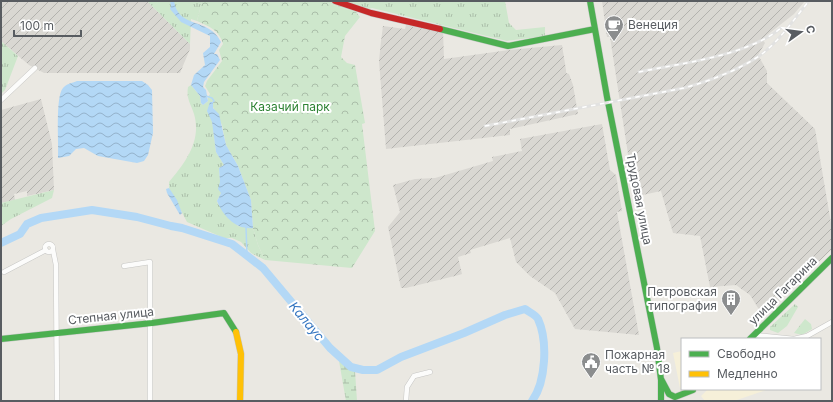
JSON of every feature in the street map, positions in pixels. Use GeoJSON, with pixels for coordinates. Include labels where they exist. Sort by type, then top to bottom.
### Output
{"type":"FeatureCollection","features":[{"type":"Feature","properties":{"kind":"street"},"geometry":{"type":"LineString","coordinates":[[336,1],[371,13],[381,14],[508,46],[595,29]]}},
{"type":"Feature","properties":{"kind":"street","name":"Трудовая улица"},"geometry":{"type":"LineString","coordinates":[[590,1],[607,97],[647,295],[660,377],[661,401]]}},
{"type":"Feature","properties":{"kind":"street"},"geometry":{"type":"LineString","coordinates":[[1,100],[35,68]]}},
{"type":"Feature","properties":{"kind":"street"},"geometry":{"type":"LineString","coordinates":[[4,272],[46,250],[46,246],[50,244],[53,246],[56,266],[57,401]]}},
{"type":"Feature","properties":{"kind":"street","name":"улица Гагарина"},"geometry":{"type":"LineString","coordinates":[[752,337],[832,258]]}},
{"type":"Feature","properties":{"kind":"street"},"geometry":{"type":"LineString","coordinates":[[124,266],[150,262],[150,401]]}},
{"type":"Feature","properties":{"kind":"street","name":"Степная улица"},"geometry":{"type":"LineString","coordinates":[[1,339],[149,324],[224,313],[235,327],[240,344],[240,401]]}},
{"type":"Feature","properties":{"kind":"street"},"geometry":{"type":"LineString","coordinates":[[798,338],[807,336],[832,322]]}},
{"type":"Feature","properties":{"kind":"street"},"geometry":{"type":"LineString","coordinates":[[752,337],[773,338]]}},
{"type":"Feature","properties":{"kind":"street"},"geometry":{"type":"LineString","coordinates":[[406,401],[407,387],[414,376],[430,372]]}},
{"type":"Feature","properties":{"kind":"street"},"geometry":{"type":"LineString","coordinates":[[660,377],[669,394],[675,397],[693,390]]}},
{"type":"Feature","properties":{"kind":"street"},"geometry":{"type":"LineString","coordinates":[[679,401],[693,390]]}},
{"type":"Feature","properties":{"kind":"shaded area"},"geometry":{"type":"Polygon","coordinates":[[[1,1],[147,1],[190,44],[190,49],[180,73],[44,73],[29,65],[1,41],[1,1]]]}},
{"type":"Feature","properties":{"kind":"shaded area"},"geometry":{"type":"Polygon","coordinates":[[[602,1],[805,1],[794,14],[762,39],[765,43],[758,55],[767,71],[767,83],[815,129],[832,229],[832,249],[763,316],[750,295],[736,285],[710,287],[700,236],[673,233],[661,191],[638,196],[630,167],[610,37],[607,37],[602,1]]]}},
{"type":"Feature","properties":{"kind":"shaded area"},"geometry":{"type":"Polygon","coordinates":[[[406,25],[439,32],[443,30],[444,59],[509,50],[562,45],[566,73],[569,74],[573,85],[578,114],[510,129],[510,135],[386,149],[379,61],[383,26],[405,29],[406,25]]]}},
{"type":"Feature","properties":{"kind":"shaded area"},"geometry":{"type":"Polygon","coordinates":[[[41,99],[52,144],[54,190],[27,196],[27,191],[14,194],[15,200],[1,203],[1,110],[41,99]]]}},
{"type":"Feature","properties":{"kind":"shaded area"},"geometry":{"type":"Polygon","coordinates":[[[602,124],[610,170],[616,175],[622,211],[617,212],[639,335],[575,329],[555,293],[530,276],[516,262],[510,238],[470,250],[471,253],[458,257],[462,274],[401,288],[388,227],[400,212],[393,185],[415,179],[435,178],[493,161],[492,157],[522,151],[520,139],[602,124]]]}},
{"type":"Feature","properties":{"kind":"shaded area"},"geometry":{"type":"Polygon","coordinates":[[[681,351],[681,388],[680,388],[673,353],[681,351]]]}},
{"type":"Feature","properties":{"kind":"shaded area"},"geometry":{"type":"Polygon","coordinates":[[[707,390],[766,390],[734,401],[705,401],[701,396],[707,390]]]}},
{"type":"Feature","properties":{"kind":"green space"},"geometry":{"type":"Polygon","coordinates":[[[147,1],[202,1],[197,21],[191,19],[190,44],[147,1]]]}},
{"type":"Feature","properties":{"kind":"green space","name":"Казачий парк"},"geometry":{"type":"Polygon","coordinates":[[[202,1],[320,1],[356,12],[360,17],[345,36],[341,57],[347,63],[355,65],[365,123],[362,124],[375,231],[352,268],[265,260],[258,245],[253,228],[251,200],[238,166],[226,145],[222,125],[212,105],[213,101],[208,97],[210,94],[205,86],[222,61],[219,50],[223,44],[222,39],[217,32],[197,21],[202,1]]]}},
{"type":"Feature","properties":{"kind":"green space"},"geometry":{"type":"Polygon","coordinates":[[[320,1],[505,1],[509,23],[516,30],[545,27],[545,36],[507,41],[372,8],[356,12],[320,1]]]}},
{"type":"Feature","properties":{"kind":"green space"},"geometry":{"type":"Polygon","coordinates":[[[1,41],[18,56],[5,90],[1,94],[1,41]]]}},
{"type":"Feature","properties":{"kind":"green space"},"geometry":{"type":"Polygon","coordinates":[[[191,85],[200,96],[201,103],[203,105],[208,101],[208,97],[214,101],[210,103],[216,152],[224,165],[219,168],[221,193],[217,201],[218,204],[238,226],[253,228],[258,245],[265,260],[251,253],[241,242],[232,238],[224,238],[187,222],[169,188],[169,182],[186,159],[194,142],[196,133],[194,114],[188,95],[188,87],[191,85]]]}},
{"type":"Feature","properties":{"kind":"green space"},"geometry":{"type":"Polygon","coordinates":[[[54,190],[52,198],[11,219],[1,226],[1,203],[54,190]]]}},
{"type":"Feature","properties":{"kind":"green space"},"geometry":{"type":"Polygon","coordinates":[[[795,304],[798,307],[787,326],[778,333],[770,330],[770,327],[795,304]]]}},
{"type":"Feature","properties":{"kind":"green space"},"geometry":{"type":"Polygon","coordinates":[[[805,319],[811,324],[812,329],[802,335],[794,333],[805,319]]]}},
{"type":"Feature","properties":{"kind":"green space"},"geometry":{"type":"Polygon","coordinates":[[[339,361],[355,371],[357,401],[346,401],[339,361]]]}},
{"type":"Feature","properties":{"kind":"water"},"geometry":{"type":"Polygon","coordinates":[[[170,1],[174,1],[181,16],[209,29],[216,34],[221,42],[214,54],[217,54],[220,60],[204,82],[203,87],[206,90],[208,101],[203,105],[201,103],[200,96],[191,85],[194,75],[205,65],[203,53],[210,47],[210,36],[181,22],[170,9],[170,1]]]}},
{"type":"Feature","properties":{"kind":"water"},"geometry":{"type":"Polygon","coordinates":[[[77,81],[142,81],[148,85],[152,90],[153,133],[148,155],[144,161],[137,163],[98,156],[84,148],[76,149],[69,156],[58,158],[59,101],[63,88],[77,81]]]}},
{"type":"Feature","properties":{"kind":"water"},"geometry":{"type":"Polygon","coordinates":[[[210,102],[213,102],[213,108],[219,114],[226,145],[238,166],[251,200],[253,228],[241,227],[231,221],[223,212],[217,201],[221,193],[218,189],[220,182],[219,168],[224,165],[216,152],[212,122],[207,111],[210,102]]]}},
{"type":"Feature","properties":{"kind":"water"},"geometry":{"type":"Polygon","coordinates":[[[169,188],[177,200],[182,213],[180,215],[167,193],[166,189],[169,188]]]}},
{"type":"Feature","properties":{"kind":"waterway"},"geometry":{"type":"LineString","coordinates":[[206,96],[212,98],[214,101],[212,103]]}},
{"type":"Feature","properties":{"kind":"waterway","name":"Калаус"},"geometry":{"type":"LineString","coordinates":[[1,243],[20,234],[27,224],[41,218],[92,210],[137,217],[182,228],[232,244],[263,268],[330,348],[351,367],[363,370],[377,370],[401,357],[464,333],[505,315],[525,309],[538,319],[543,338],[544,350],[543,373],[537,393],[532,401]]}},
{"type":"Feature","properties":{"kind":"waterway"},"geometry":{"type":"LineString","coordinates":[[246,227],[247,255]]}},
{"type":"Feature","properties":{"kind":"railway"},"geometry":{"type":"LineString","coordinates":[[485,126],[684,88],[721,76],[748,63],[771,47],[809,1]]}},
{"type":"Feature","properties":{"kind":"railway"},"geometry":{"type":"LineString","coordinates":[[639,72],[694,62],[732,52],[767,38],[781,28]]}},
{"type":"Feature","properties":{"kind":"traffic: fast"},"geometry":{"type":"LineString","coordinates":[[590,1],[607,97],[657,348],[661,380],[661,401]]}},
{"type":"Feature","properties":{"kind":"traffic: fast"},"geometry":{"type":"LineString","coordinates":[[440,29],[508,46],[595,29]]}},
{"type":"Feature","properties":{"kind":"traffic: fast"},"geometry":{"type":"LineString","coordinates":[[751,338],[832,258]]}},
{"type":"Feature","properties":{"kind":"traffic: fast"},"geometry":{"type":"LineString","coordinates":[[1,339],[152,323],[224,313],[236,332]]}},
{"type":"Feature","properties":{"kind":"traffic: fast"},"geometry":{"type":"LineString","coordinates":[[661,379],[669,394],[675,397],[693,390]]}},
{"type":"Feature","properties":{"kind":"traffic: slow"},"geometry":{"type":"LineString","coordinates":[[236,332],[241,354],[240,401]]}},
{"type":"Feature","properties":{"kind":"traffic: jam"},"geometry":{"type":"LineString","coordinates":[[335,1],[371,13],[440,29]]}},
{"type":"Feature","properties":{"kind":"place","name":"Венеция"},"geometry":{"type":"Point","coordinates":[614,42]}},
{"type":"Feature","properties":{"kind":"place","name":"Петровская типография"},"geometry":{"type":"Point","coordinates":[731,316]}},
{"type":"Feature","properties":{"kind":"place","name":"Пожарная часть № 18"},"geometry":{"type":"Point","coordinates":[591,379]}}]}
